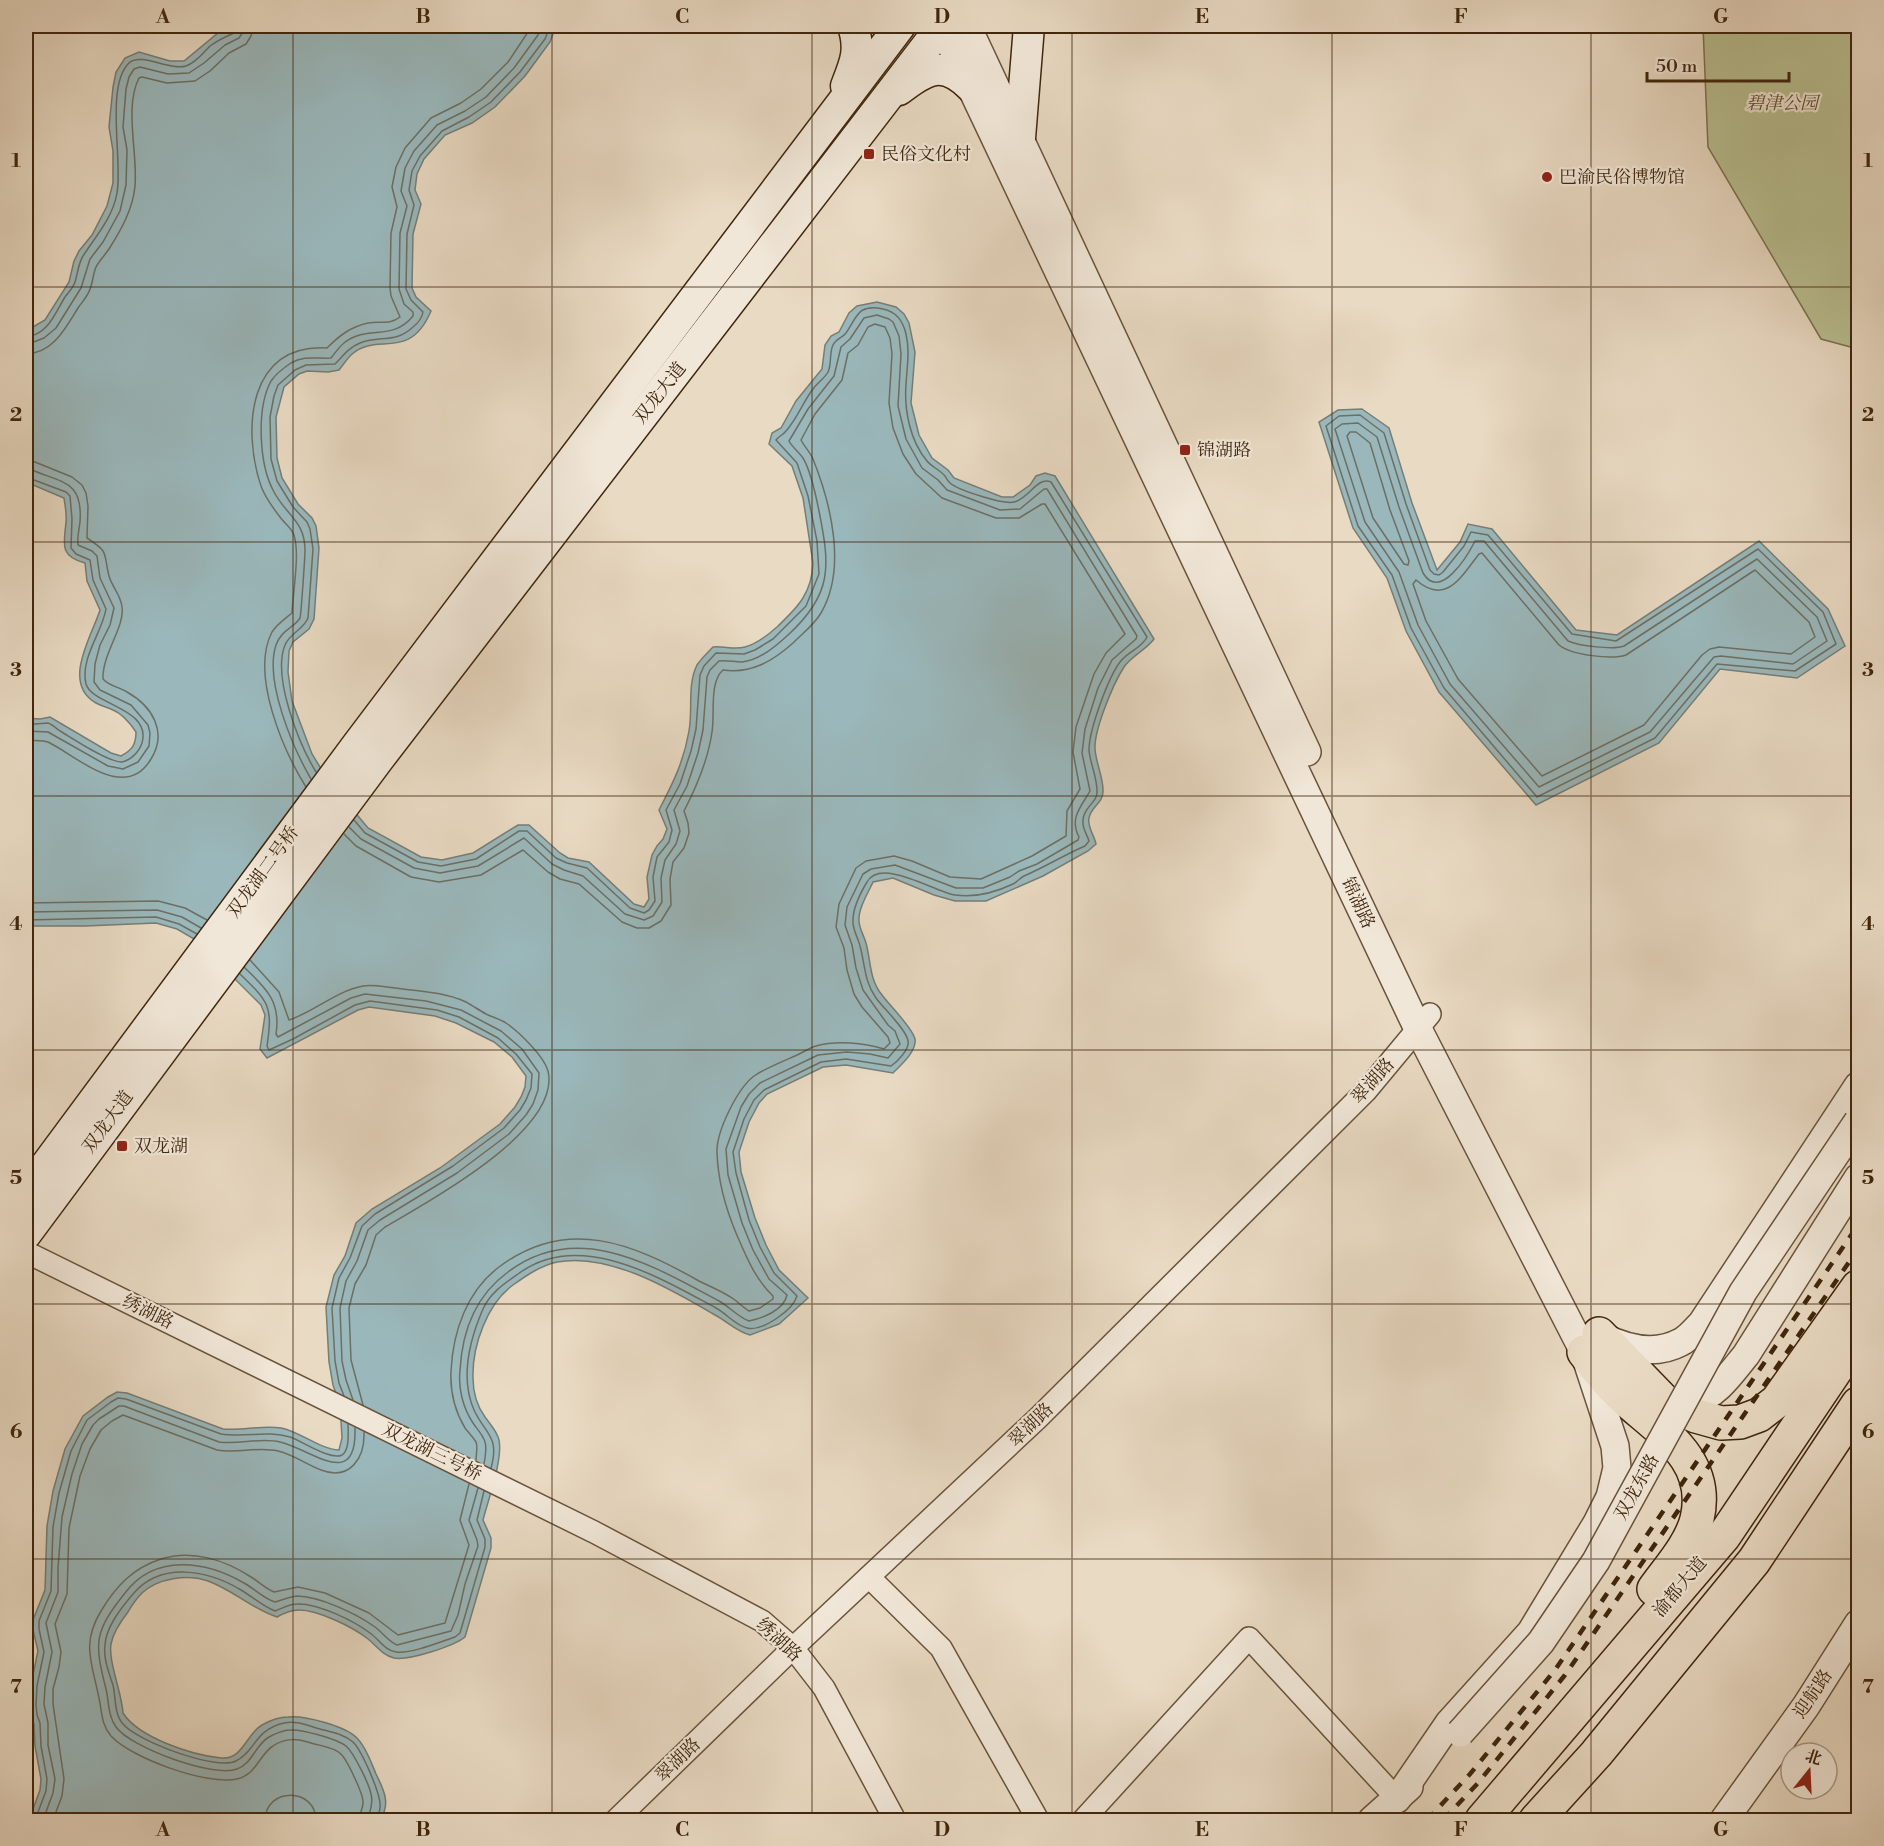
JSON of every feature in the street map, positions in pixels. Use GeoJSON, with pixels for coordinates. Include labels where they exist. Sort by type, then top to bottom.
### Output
{"type":"FeatureCollection","features":[{"type":"Feature","properties":{"kind":"highway"},"geometry":{"type":"LineString","coordinates":[[1591,1343],[1666,1402],[1696,1416],[1721,1423],[1740,1422],[1759,1415],[1777,1401],[1858,1287]]}},
{"type":"Feature","properties":{"kind":"highway","name":"渝都大道"},"geometry":{"type":"LineString","coordinates":[[1482,1821],[1724,1536],[1858,1338]]}},
{"type":"Feature","properties":{"kind":"highway"},"geometry":{"type":"LineString","coordinates":[[1561,1728],[1689,1538],[1697,1518],[1699,1496],[1696,1475],[1686,1455],[1673,1439],[1622,1396],[1601,1374],[1591,1343]]}},
{"type":"Feature","properties":{"kind":"highway"},"geometry":{"type":"LineString","coordinates":[[1536,1821],[1596,1754],[1754,1561],[1858,1404]]}},
{"type":"Feature","properties":{"kind":"main road"},"geometry":{"type":"LineString","coordinates":[[835,112],[856,61],[858,44],[853,26]]}},
{"type":"Feature","properties":{"kind":"main road","name":"双龙大道"},"geometry":{"type":"LineString","coordinates":[[367,753],[900,26]]}},
{"type":"Feature","properties":{"kind":"main road","name":"双龙大道"},"geometry":{"type":"LineString","coordinates":[[367,753],[942,26]]}},
{"type":"Feature","properties":{"kind":"main road"},"geometry":{"type":"LineString","coordinates":[[1020,138],[1029,26]]}},
{"type":"Feature","properties":{"kind":"main road"},"geometry":{"type":"LineString","coordinates":[[882,103],[920,74],[929,71],[952,72],[971,87]]}},
{"type":"Feature","properties":{"kind":"main road","name":"双龙湖二号桥"},"geometry":{"type":"LineString","coordinates":[[180,1005],[367,753]]}},
{"type":"Feature","properties":{"kind":"main road","name":"双龙大道"},"geometry":{"type":"LineString","coordinates":[[26,1192],[180,1005]]}},
{"type":"Feature","properties":{"kind":"main road","name":"双龙大道"},"geometry":{"type":"LineString","coordinates":[[26,1234],[180,1005]]}},
{"type":"Feature","properties":{"kind":"street","name":"锦湖路"},"geometry":{"type":"LineString","coordinates":[[942,26],[1424,1022],[1591,1343],[1615,1446],[1617,1468],[1610,1497],[1597,1523],[1531,1632],[1449,1723],[1397,1799]]}},
{"type":"Feature","properties":{"kind":"street","name":"锦湖路"},"geometry":{"type":"LineString","coordinates":[[967,26],[1424,1022]]}},
{"type":"Feature","properties":{"kind":"street","name":"翠湖路"},"geometry":{"type":"LineString","coordinates":[[616,1821],[793,1648],[1038,1418],[1366,1091],[1424,1022]]}},
{"type":"Feature","properties":{"kind":"street"},"geometry":{"type":"LineString","coordinates":[[1591,1343],[1618,1345],[1636,1350],[1658,1350],[1681,1342],[1702,1323],[1858,1086]]}},
{"type":"Feature","properties":{"kind":"street","name":"双龙东路"},"geometry":{"type":"LineString","coordinates":[[1372,1821],[1397,1799],[1460,1733],[1541,1642],[1596,1561],[1743,1292],[1858,1121]]}},
{"type":"Feature","properties":{"kind":"street"},"geometry":{"type":"LineString","coordinates":[[1666,1402],[1694,1401],[1715,1389],[1732,1372],[1746,1355],[1858,1178]]}},
{"type":"Feature","properties":{"kind":"street","name":"绣湖路"},"geometry":{"type":"LineString","coordinates":[[26,1252],[270,1372]]}},
{"type":"Feature","properties":{"kind":"street","name":"双龙湖三号桥"},"geometry":{"type":"LineString","coordinates":[[270,1372],[594,1532]]}},
{"type":"Feature","properties":{"kind":"street","name":"绣湖路"},"geometry":{"type":"LineString","coordinates":[[594,1532],[762,1621],[793,1648],[824,1688],[895,1821]]}},
{"type":"Feature","properties":{"kind":"street"},"geometry":{"type":"LineString","coordinates":[[868,1577],[941,1647],[1038,1821]]}},
{"type":"Feature","properties":{"kind":"street","name":"迎航路"},"geometry":{"type":"LineString","coordinates":[[1724,1821],[1806,1706],[1858,1624]]}},
{"type":"Feature","properties":{"kind":"street"},"geometry":{"type":"LineString","coordinates":[[1083,1821],[1249,1638],[1397,1799]]}},
{"type":"Feature","properties":{"kind":"green space","name":"碧津公园"},"geometry":{"type":"Polygon","coordinates":[[[1703,26],[1858,26],[1858,349],[1821,339],[1708,147],[1703,26]]]}},
{"type":"Feature","properties":{"kind":"water"},"geometry":{"type":"Polygon","coordinates":[[[239,26],[556,26],[550,42],[525,76],[495,107],[472,123],[445,135],[424,159],[417,174],[415,190],[421,204],[413,234],[412,288],[416,297],[431,311],[422,327],[413,336],[403,341],[361,348],[351,355],[339,370],[307,371],[299,374],[284,387],[276,417],[277,458],[282,478],[298,504],[312,518],[316,526],[319,548],[314,619],[309,629],[293,642],[289,651],[288,672],[292,701],[312,754],[328,780],[368,828],[421,857],[442,860],[473,853],[518,825],[529,825],[560,853],[568,858],[589,862],[634,904],[644,907],[649,899],[647,877],[652,855],[667,829],[659,810],[677,772],[687,742],[692,681],[697,665],[713,647],[741,648],[754,644],[766,636],[797,606],[810,583],[813,563],[803,498],[792,466],[769,444],[772,433],[781,428],[796,401],[822,369],[825,345],[831,336],[839,332],[849,313],[857,306],[877,302],[896,307],[909,323],[915,352],[911,403],[919,435],[932,458],[948,470],[954,478],[1002,497],[1013,497],[1030,485],[1036,476],[1045,473],[1055,476],[1154,639],[1124,667],[1101,719],[1095,749],[1103,794],[1090,814],[1090,827],[1096,844],[1088,851],[1043,876],[986,901],[955,901],[893,878],[873,882],[860,911],[860,926],[875,983],[913,1034],[914,1048],[893,1073],[846,1065],[823,1067],[767,1094],[759,1103],[749,1122],[739,1152],[741,1172],[766,1245],[779,1270],[808,1298],[779,1324],[750,1335],[639,1275],[619,1268],[577,1260],[557,1262],[539,1268],[513,1285],[496,1303],[478,1340],[473,1366],[478,1403],[495,1431],[500,1448],[497,1469],[483,1520],[491,1538],[491,1548],[465,1637],[431,1652],[394,1658],[383,1653],[354,1629],[325,1616],[299,1610],[277,1617],[226,1589],[208,1581],[191,1578],[164,1581],[149,1588],[136,1600],[120,1623],[111,1644],[111,1659],[123,1713],[141,1730],[181,1749],[228,1758],[239,1751],[257,1729],[278,1718],[304,1718],[343,1729],[357,1738],[363,1746],[382,1786],[386,1803],[380,1820],[302,1820],[291,1817],[274,1820],[29,1820],[40,1790],[41,1779],[30,1705],[31,1684],[38,1651],[33,1620],[45,1590],[47,1526],[53,1491],[65,1449],[83,1416],[117,1392],[127,1393],[223,1429],[281,1428],[324,1447],[339,1450],[342,1438],[340,1405],[333,1385],[329,1362],[326,1307],[334,1275],[345,1256],[356,1223],[372,1209],[440,1168],[500,1124],[515,1107],[525,1087],[526,1076],[512,1057],[494,1042],[456,1023],[435,1016],[369,1007],[358,1010],[267,1058],[260,1049],[265,1015],[261,1005],[196,940],[177,929],[156,923],[26,926],[26,718],[50,717],[111,753],[121,756],[133,747],[136,732],[120,714],[96,703],[86,694],[81,684],[82,659],[100,610],[87,581],[85,563],[71,557],[65,548],[64,498],[26,482],[26,331],[45,320],[69,282],[79,251],[92,235],[107,206],[113,183],[113,151],[109,127],[113,87],[116,72],[125,58],[139,52],[170,61],[184,61],[218,33],[239,26]]]}},
{"type":"Feature","properties":{"kind":"water"},"geometry":{"type":"Polygon","coordinates":[[[1362,409],[1389,428],[1412,503],[1437,570],[1460,542],[1468,524],[1492,529],[1576,630],[1617,635],[1759,541],[1828,609],[1845,646],[1797,678],[1720,669],[1659,743],[1536,805],[1439,692],[1406,631],[1387,578],[1353,528],[1319,422],[1338,410],[1362,409]]]}},
{"type":"Feature","properties":{"kind":"railway"},"geometry":{"type":"LineString","coordinates":[[1427,1820],[1470,1774],[1555,1670],[1858,1225]]}},
{"type":"Feature","properties":{"kind":"railway"},"geometry":{"type":"LineString","coordinates":[[1443,1820],[1478,1783],[1565,1675],[1858,1249]]}},
{"type":"Feature","properties":{"kind":"place","name":"民俗文化村"},"geometry":{"type":"Point","coordinates":[869,154]}},
{"type":"Feature","properties":{"kind":"place","name":"巴渝民俗博物馆"},"geometry":{"type":"Point","coordinates":[1547,177]}},
{"type":"Feature","properties":{"kind":"place","name":"锦湖路"},"geometry":{"type":"Point","coordinates":[1185,450]}},
{"type":"Feature","properties":{"kind":"place","name":"双龙湖"},"geometry":{"type":"Point","coordinates":[122,1146]}}]}
